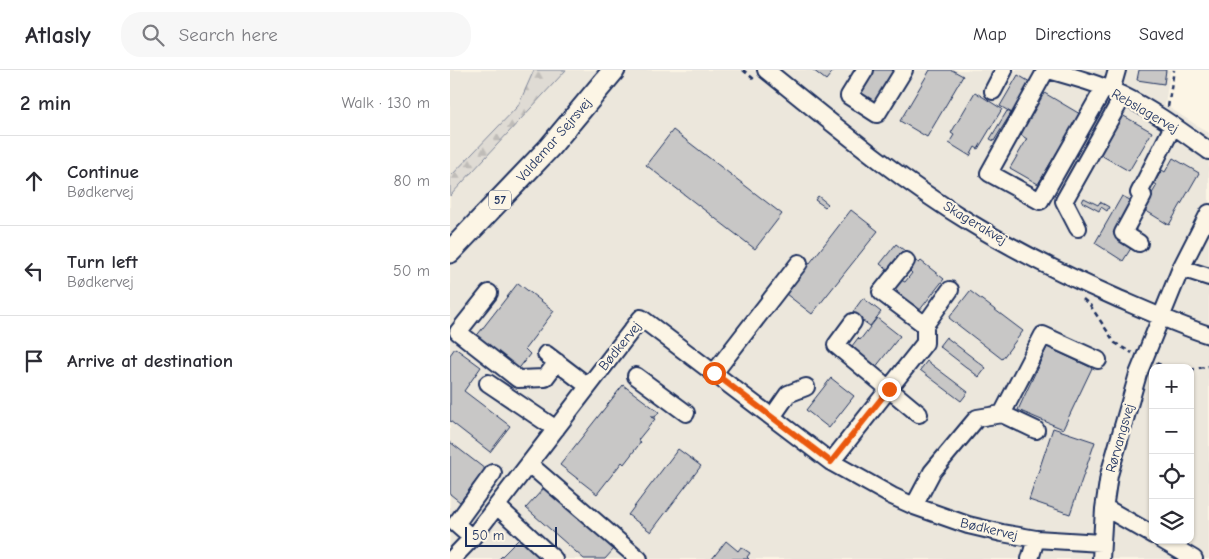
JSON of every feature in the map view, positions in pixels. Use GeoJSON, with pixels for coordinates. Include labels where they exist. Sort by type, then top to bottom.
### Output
{"type":"FeatureCollection","features":[{"type":"Feature","properties":{"kind":"main road","name":"Valdemar Sejrsvej"},"geometry":{"type":"LineString","coordinates":[[450,252],[543,155],[614,70]]}},
{"type":"Feature","properties":{"kind":"street","name":"Skagerakvej"},"geometry":{"type":"LineString","coordinates":[[766,70],[904,178],[969,222],[1048,266],[1162,318],[1209,335]]}},
{"type":"Feature","properties":{"kind":"street"},"geometry":{"type":"LineString","coordinates":[[864,70],[849,96],[878,114],[904,70]]}},
{"type":"Feature","properties":{"kind":"street"},"geometry":{"type":"LineString","coordinates":[[993,91],[1004,70]]}},
{"type":"Feature","properties":{"kind":"street"},"geometry":{"type":"LineString","coordinates":[[1048,70],[988,173],[1040,201],[1113,91]]}},
{"type":"Feature","properties":{"kind":"street","name":"Rebslagervej"},"geometry":{"type":"LineString","coordinates":[[1048,70],[1113,91],[1169,124],[1209,151]]}},
{"type":"Feature","properties":{"kind":"street"},"geometry":{"type":"LineString","coordinates":[[1078,228],[1064,201],[1113,91],[1118,70]]}},
{"type":"Feature","properties":{"kind":"street"},"geometry":{"type":"LineString","coordinates":[[1139,243],[1123,233],[1144,196],[1139,193],[1169,124]]}},
{"type":"Feature","properties":{"kind":"street","name":"Rørvangsvej"},"geometry":{"type":"LineString","coordinates":[[1101,551],[1109,475],[1138,374],[1181,268],[1209,213]]}},
{"type":"Feature","properties":{"kind":"street"},"geometry":{"type":"LineString","coordinates":[[906,261],[881,292],[925,325]]}},
{"type":"Feature","properties":{"kind":"street"},"geometry":{"type":"LineString","coordinates":[[714,373],[799,263]]}},
{"type":"Feature","properties":{"kind":"street"},"geometry":{"type":"LineString","coordinates":[[1181,268],[1209,277]]}},
{"type":"Feature","properties":{"kind":"street"},"geometry":{"type":"LineString","coordinates":[[831,462],[925,343],[925,325],[950,290]]}},
{"type":"Feature","properties":{"kind":"street"},"geometry":{"type":"LineString","coordinates":[[489,293],[458,332],[518,379],[545,378],[552,358],[588,386]]}},
{"type":"Feature","properties":{"kind":"street","name":"Bødkervej"},"geometry":{"type":"LineString","coordinates":[[452,559],[472,538],[641,318],[831,462],[867,483],[914,506],[968,525],[1101,551]]}},
{"type":"Feature","properties":{"kind":"street"},"geometry":{"type":"LineString","coordinates":[[853,322],[836,345],[919,414]]}},
{"type":"Feature","properties":{"kind":"street"},"geometry":{"type":"LineString","coordinates":[[1002,414],[1043,334],[1098,360]]}},
{"type":"Feature","properties":{"kind":"street"},"geometry":{"type":"LineString","coordinates":[[636,376],[686,413]]}},
{"type":"Feature","properties":{"kind":"street"},"geometry":{"type":"LineString","coordinates":[[488,383],[556,429]]}},
{"type":"Feature","properties":{"kind":"street"},"geometry":{"type":"LineString","coordinates":[[772,417],[788,394],[806,387]]}},
{"type":"Feature","properties":{"kind":"street"},"geometry":{"type":"LineString","coordinates":[[914,506],[932,472],[977,418],[1002,414],[1036,430]]}},
{"type":"Feature","properties":{"kind":"street"},"geometry":{"type":"LineString","coordinates":[[529,464],[639,559]]}},
{"type":"Feature","properties":{"kind":"street"},"geometry":{"type":"LineString","coordinates":[[472,538],[456,524],[455,515],[493,473]]}},
{"type":"Feature","properties":{"kind":"street"},"geometry":{"type":"LineString","coordinates":[[497,506],[554,559]]}},
{"type":"Feature","properties":{"kind":"street"},"geometry":{"type":"LineString","coordinates":[[1104,509],[1149,533]]}},
{"type":"Feature","properties":{"kind":"street"},"geometry":{"type":"LineString","coordinates":[[1030,559],[1036,539]]}},
{"type":"Feature","properties":{"kind":"street"},"geometry":{"type":"LineString","coordinates":[[1169,544],[1194,559]]}},
{"type":"Feature","properties":{"kind":"path"},"geometry":{"type":"LineString","coordinates":[[1169,124],[1174,70]]}},
{"type":"Feature","properties":{"kind":"path"},"geometry":{"type":"LineString","coordinates":[[1194,369],[1209,366]]}},
{"type":"Feature","properties":{"kind":"shaded area"},"geometry":{"type":"Polygon","coordinates":[[[450,70],[1170,70],[1165,105],[1209,133],[1209,559],[450,559],[450,70]]]}},
{"type":"Feature","properties":{"kind":"green space"},"geometry":{"type":"Polygon","coordinates":[[[534,70],[566,70],[450,196],[450,177],[518,106],[534,70]]]}},
{"type":"Feature","properties":{"kind":"building"},"geometry":{"type":"Polygon","coordinates":[[[813,70],[834,70],[826,80],[813,70]]]}},
{"type":"Feature","properties":{"kind":"building"},"geometry":{"type":"Polygon","coordinates":[[[874,70],[897,70],[875,108],[858,98],[874,70]]]}},
{"type":"Feature","properties":{"kind":"building"},"geometry":{"type":"Polygon","coordinates":[[[930,70],[952,70],[963,76],[927,137],[900,121],[930,70]]]}},
{"type":"Feature","properties":{"kind":"building"},"geometry":{"type":"Polygon","coordinates":[[[1139,70],[1166,70],[1164,84],[1137,80],[1139,70]]]}},
{"type":"Feature","properties":{"kind":"building"},"geometry":{"type":"Polygon","coordinates":[[[1018,75],[1030,82],[1012,113],[1000,106],[1018,75]]]}},
{"type":"Feature","properties":{"kind":"building"},"geometry":{"type":"Polygon","coordinates":[[[1041,91],[1080,114],[1038,184],[1010,168],[1027,139],[1016,132],[1041,91]]]}},
{"type":"Feature","properties":{"kind":"building"},"geometry":{"type":"Polygon","coordinates":[[[975,92],[1002,109],[978,149],[975,147],[970,156],[949,143],[954,135],[951,133],[975,92]]]}},
{"type":"Feature","properties":{"kind":"building"},"geometry":{"type":"Polygon","coordinates":[[[1007,111],[1011,113],[994,141],[990,139],[1007,111]]]}},
{"type":"Feature","properties":{"kind":"building"},"geometry":{"type":"Polygon","coordinates":[[[1122,115],[1152,132],[1129,171],[1099,154],[1122,115]]]}},
{"type":"Feature","properties":{"kind":"building"},"geometry":{"type":"Polygon","coordinates":[[[673,130],[782,214],[755,249],[646,165],[673,130]]]}},
{"type":"Feature","properties":{"kind":"building"},"geometry":{"type":"Polygon","coordinates":[[[1173,158],[1199,173],[1169,225],[1143,209],[1157,185],[1154,183],[1162,170],[1165,172],[1173,158]]]}},
{"type":"Feature","properties":{"kind":"building"},"geometry":{"type":"Polygon","coordinates":[[[818,196],[828,204],[825,207],[815,200],[818,196]]]}},
{"type":"Feature","properties":{"kind":"building"},"geometry":{"type":"Polygon","coordinates":[[[1122,196],[1132,201],[1113,233],[1133,245],[1123,261],[1095,243],[1122,196]]]}},
{"type":"Feature","properties":{"kind":"building"},"geometry":{"type":"Polygon","coordinates":[[[1084,198],[1098,205],[1100,202],[1109,207],[1107,211],[1101,207],[1099,211],[1082,202],[1084,198]]]}},
{"type":"Feature","properties":{"kind":"building"},"geometry":{"type":"Polygon","coordinates":[[[851,210],[878,231],[812,314],[786,294],[851,210]]]}},
{"type":"Feature","properties":{"kind":"building"},"geometry":{"type":"Polygon","coordinates":[[[896,244],[905,251],[889,271],[880,264],[896,244]]]}},
{"type":"Feature","properties":{"kind":"building"},"geometry":{"type":"Polygon","coordinates":[[[916,261],[919,263],[921,261],[944,279],[919,311],[896,293],[898,291],[894,289],[901,280],[905,282],[912,273],[909,270],[916,261]]]}},
{"type":"Feature","properties":{"kind":"building"},"geometry":{"type":"Polygon","coordinates":[[[518,283],[554,311],[525,349],[530,354],[517,371],[475,338],[518,283]]]}},
{"type":"Feature","properties":{"kind":"building"},"geometry":{"type":"Polygon","coordinates":[[[970,291],[1023,331],[1002,359],[949,318],[970,291]]]}},
{"type":"Feature","properties":{"kind":"building"},"geometry":{"type":"Polygon","coordinates":[[[863,298],[881,312],[870,326],[852,313],[863,298]]]}},
{"type":"Feature","properties":{"kind":"building"},"geometry":{"type":"Polygon","coordinates":[[[877,318],[900,336],[875,368],[852,350],[854,347],[852,346],[858,338],[860,340],[877,318]]]}},
{"type":"Feature","properties":{"kind":"building"},"geometry":{"type":"Polygon","coordinates":[[[946,337],[986,368],[979,377],[939,346],[946,337]]]}},
{"type":"Feature","properties":{"kind":"building"},"geometry":{"type":"Polygon","coordinates":[[[1047,347],[1092,368],[1063,429],[1018,410],[1047,347]]]}},
{"type":"Feature","properties":{"kind":"building"},"geometry":{"type":"Polygon","coordinates":[[[455,348],[481,367],[464,391],[510,426],[490,452],[450,421],[450,355],[455,348]]]}},
{"type":"Feature","properties":{"kind":"building"},"geometry":{"type":"Polygon","coordinates":[[[927,361],[968,392],[961,401],[920,370],[927,361]]]}},
{"type":"Feature","properties":{"kind":"building"},"geometry":{"type":"Polygon","coordinates":[[[831,378],[854,396],[829,428],[806,410],[831,378]]]}},
{"type":"Feature","properties":{"kind":"building"},"geometry":{"type":"Polygon","coordinates":[[[623,385],[659,412],[655,417],[651,417],[655,419],[638,440],[641,442],[624,464],[622,462],[597,494],[560,465],[623,385]]]}},
{"type":"Feature","properties":{"kind":"building"},"geometry":{"type":"Polygon","coordinates":[[[1053,428],[1095,442],[1070,514],[1029,500],[1053,428]]]}},
{"type":"Feature","properties":{"kind":"building"},"geometry":{"type":"Polygon","coordinates":[[[450,442],[485,469],[460,502],[450,494],[450,442]]]}},
{"type":"Feature","properties":{"kind":"building"},"geometry":{"type":"Polygon","coordinates":[[[678,449],[701,466],[651,532],[628,515],[678,449]]]}},
{"type":"Feature","properties":{"kind":"building"},"geometry":{"type":"Polygon","coordinates":[[[544,488],[614,549],[605,559],[584,559],[526,508],[544,488]]]}},
{"type":"Feature","properties":{"kind":"building"},"geometry":{"type":"Polygon","coordinates":[[[520,538],[542,559],[499,559],[520,538]]]}},
{"type":"Feature","properties":{"kind":"building"},"geometry":{"type":"Polygon","coordinates":[[[726,541],[738,551],[741,547],[750,553],[747,557],[749,559],[712,559],[726,541]]]}},
{"type":"Feature","properties":{"kind":"route"},"geometry":{"type":"LineString","coordinates":[[714,373],[831,462],[889,389]]}}]}
